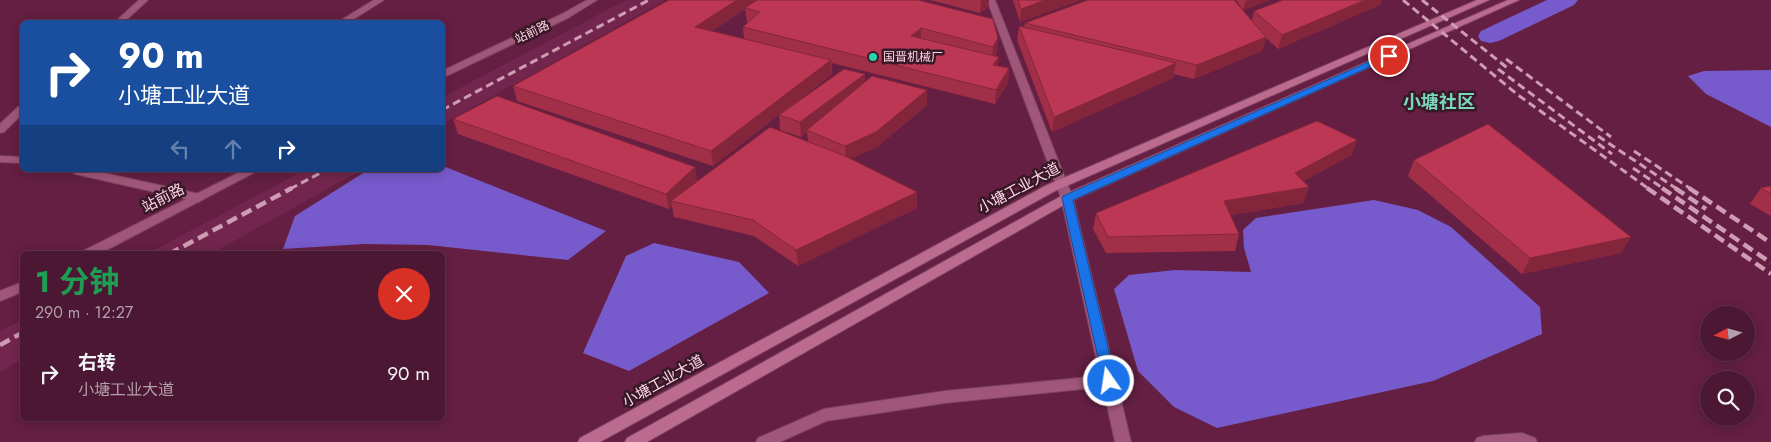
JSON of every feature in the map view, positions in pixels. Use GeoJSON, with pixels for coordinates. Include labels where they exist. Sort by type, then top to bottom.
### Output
{"type":"FeatureCollection","features":[{"type":"Feature","properties":{"kind":"main road","name":"小塘工业大道"},"geometry":{"type":"LineString","coordinates":[[586,442],[1062,183],[1485,0]]}},
{"type":"Feature","properties":{"kind":"main road"},"geometry":{"type":"LineString","coordinates":[[633,442],[1067,198],[1514,0]]}},
{"type":"Feature","properties":{"kind":"street"},"geometry":{"type":"LineString","coordinates":[[121,20],[144,0]]}},
{"type":"Feature","properties":{"kind":"street"},"geometry":{"type":"LineString","coordinates":[[346,20],[380,0]]}},
{"type":"Feature","properties":{"kind":"street","name":"站前路"},"geometry":{"type":"LineString","coordinates":[[445,74],[565,16],[592,0]]}},
{"type":"Feature","properties":{"kind":"street"},"geometry":{"type":"LineString","coordinates":[[991,0],[1067,198],[1123,442]]}},
{"type":"Feature","properties":{"kind":"street"},"geometry":{"type":"LineString","coordinates":[[0,130],[20,112]]}},
{"type":"Feature","properties":{"kind":"street"},"geometry":{"type":"LineString","coordinates":[[0,159],[20,160]]}},
{"type":"Feature","properties":{"kind":"street"},"geometry":{"type":"LineString","coordinates":[[100,172],[199,198]]}},
{"type":"Feature","properties":{"kind":"street","name":"站前路"},"geometry":{"type":"LineString","coordinates":[[94,251],[249,172]]}},
{"type":"Feature","properties":{"kind":"street"},"geometry":{"type":"LineString","coordinates":[[0,296],[20,288]]}},
{"type":"Feature","properties":{"kind":"street"},"geometry":{"type":"LineString","coordinates":[[764,442],[824,415],[944,397],[1109,381]]}},
{"type":"Feature","properties":{"kind":"street"},"geometry":{"type":"LineString","coordinates":[[1483,442],[1522,439],[1529,442]]}},
{"type":"Feature","properties":{"kind":"shaded area"},"geometry":{"type":"Polygon","coordinates":[[[626,0],[665,0],[445,123],[445,96],[626,0]]]}},
{"type":"Feature","properties":{"kind":"shaded area"},"geometry":{"type":"Polygon","coordinates":[[[1771,70],[1771,127],[1706,94],[1688,76],[1704,71],[1771,70]]]}},
{"type":"Feature","properties":{"kind":"shaded area"},"geometry":{"type":"Polygon","coordinates":[[[445,167],[606,231],[568,260],[428,245],[364,244],[283,249],[295,216],[365,172],[445,172],[445,167]]]}},
{"type":"Feature","properties":{"kind":"shaded area"},"geometry":{"type":"Polygon","coordinates":[[[301,172],[357,172],[216,251],[153,251],[301,172]]]}},
{"type":"Feature","properties":{"kind":"shaded area"},"geometry":{"type":"Polygon","coordinates":[[[1374,200],[1418,210],[1451,227],[1540,307],[1542,334],[1433,381],[1217,428],[1174,407],[1138,371],[1114,289],[1129,275],[1175,270],[1251,272],[1244,248],[1243,230],[1256,218],[1374,200]]]}},
{"type":"Feature","properties":{"kind":"shaded area"},"geometry":{"type":"Polygon","coordinates":[[[654,243],[739,262],[769,293],[629,371],[583,353],[626,256],[654,243]]]}},
{"type":"Feature","properties":{"kind":"shaded area"},"geometry":{"type":"Polygon","coordinates":[[[20,321],[20,360],[0,372],[0,331],[20,321]]]}},
{"type":"Feature","properties":{"kind":"building"},"geometry":{"type":"Polygon","coordinates":[[[669,0],[737,0],[695,27],[831,60],[711,151],[513,86],[669,0]]]}},
{"type":"Feature","properties":{"kind":"building","name":"国晋机械厂"},"geometry":{"type":"Polygon","coordinates":[[[757,0],[918,0],[993,19],[998,38],[993,47],[921,28],[911,36],[999,57],[993,65],[1009,68],[996,90],[743,27],[760,12],[745,8],[757,0]]]}},
{"type":"Feature","properties":{"kind":"building"},"geometry":{"type":"Polygon","coordinates":[[[1018,0],[1045,0],[1021,9],[1018,0]]]}},
{"type":"Feature","properties":{"kind":"building"},"geometry":{"type":"Polygon","coordinates":[[[1088,0],[1234,0],[1266,37],[1197,65],[1025,23],[1088,0]]]}},
{"type":"Feature","properties":{"kind":"building"},"geometry":{"type":"Polygon","coordinates":[[[1283,0],[1365,0],[1282,35],[1254,11],[1283,0]]]}},
{"type":"Feature","properties":{"kind":"building"},"geometry":{"type":"Polygon","coordinates":[[[1019,26],[1176,63],[1054,117],[1019,26]]]}},
{"type":"Feature","properties":{"kind":"building"},"geometry":{"type":"Polygon","coordinates":[[[844,69],[865,74],[800,122],[779,115],[844,69]]]}},
{"type":"Feature","properties":{"kind":"building"},"geometry":{"type":"Polygon","coordinates":[[[872,76],[927,90],[876,132],[845,146],[807,130],[872,76]]]}},
{"type":"Feature","properties":{"kind":"building"},"geometry":{"type":"Polygon","coordinates":[[[497,96],[695,167],[666,194],[453,119],[497,96]]]}},
{"type":"Feature","properties":{"kind":"building"},"geometry":{"type":"Polygon","coordinates":[[[1317,121],[1357,140],[1295,173],[1309,187],[1224,201],[1239,234],[1108,237],[1096,213],[1317,121]]]}},
{"type":"Feature","properties":{"kind":"building"},"geometry":{"type":"Polygon","coordinates":[[[1488,124],[1631,237],[1530,258],[1414,160],[1488,124]]]}},
{"type":"Feature","properties":{"kind":"building"},"geometry":{"type":"Polygon","coordinates":[[[770,127],[845,156],[917,192],[796,250],[753,220],[671,201],[770,127]]]}},
{"type":"Feature","properties":{"kind":"building"},"geometry":{"type":"Polygon","coordinates":[[[1771,186],[1771,194],[1761,188],[1771,186]]]}},
{"type":"Feature","properties":{"kind":"waterway"},"geometry":{"type":"LineString","coordinates":[[1490,36],[1566,0]]}},
{"type":"Feature","properties":{"kind":"railway"},"geometry":{"type":"LineString","coordinates":[[445,108],[649,0]]}},
{"type":"Feature","properties":{"kind":"railway"},"geometry":{"type":"LineString","coordinates":[[1403,0],[1518,95],[1649,189]]}},
{"type":"Feature","properties":{"kind":"railway"},"geometry":{"type":"LineString","coordinates":[[1422,0],[1510,70]]}},
{"type":"Feature","properties":{"kind":"railway"},"geometry":{"type":"LineString","coordinates":[[1506,59],[1611,137]]}},
{"type":"Feature","properties":{"kind":"railway"},"geometry":{"type":"LineString","coordinates":[[1498,69],[1612,154]]}},
{"type":"Feature","properties":{"kind":"railway"},"geometry":{"type":"LineString","coordinates":[[1598,136],[1677,189]]}},
{"type":"Feature","properties":{"kind":"railway"},"geometry":{"type":"LineString","coordinates":[[1634,151],[1691,189]]}},
{"type":"Feature","properties":{"kind":"railway"},"geometry":{"type":"LineString","coordinates":[[1633,168],[1664,189]]}},
{"type":"Feature","properties":{"kind":"railway"},"geometry":{"type":"LineString","coordinates":[[290,189],[322,172]]}},
{"type":"Feature","properties":{"kind":"railway"},"geometry":{"type":"LineString","coordinates":[[175,251],[292,188]]}},
{"type":"Feature","properties":{"kind":"railway"},"geometry":{"type":"LineString","coordinates":[[1647,188],[1771,274]]}},
{"type":"Feature","properties":{"kind":"railway"},"geometry":{"type":"LineString","coordinates":[[1662,188],[1771,263]]}},
{"type":"Feature","properties":{"kind":"railway"},"geometry":{"type":"LineString","coordinates":[[1675,188],[1706,209]]}},
{"type":"Feature","properties":{"kind":"railway"},"geometry":{"type":"LineString","coordinates":[[1689,188],[1771,243]]}},
{"type":"Feature","properties":{"kind":"railway"},"geometry":{"type":"LineString","coordinates":[[0,345],[20,334]]}},
{"type":"Feature","properties":{"kind":"place","name":"国晋机械厂"},"geometry":{"type":"Point","coordinates":[873,57]}},
{"type":"Feature","properties":{"kind":"district","name":"小塘社区"},"geometry":{"type":"Point","coordinates":[1439,102]}},
{"type":"Feature","properties":{"kind":"route"},"geometry":{"type":"LineString","coordinates":[[1109,381],[1067,198],[1389,56]]}}]}
